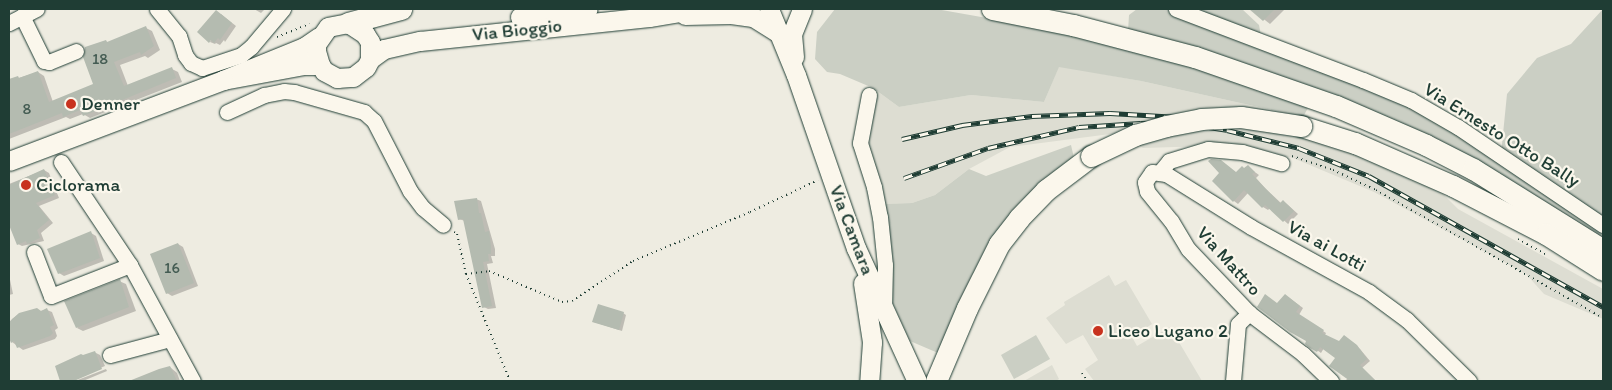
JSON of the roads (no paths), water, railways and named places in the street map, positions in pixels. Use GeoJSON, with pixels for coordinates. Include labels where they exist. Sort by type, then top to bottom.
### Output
{"type":"FeatureCollection","features":[{"type":"Feature","properties":{"kind":"highway"},"geometry":{"type":"LineString","coordinates":[[357,28],[401,9]]}},
{"type":"Feature","properties":{"kind":"highway"},"geometry":{"type":"LineString","coordinates":[[992,9],[1073,25],[1186,55],[1336,106],[1426,145],[1473,170],[1603,250]]}},
{"type":"Feature","properties":{"kind":"highway"},"geometry":{"type":"LineString","coordinates":[[936,381],[970,300],[999,244],[1019,218],[1046,190],[1091,156],[1135,135],[1188,121],[1241,117],[1301,126],[1355,143],[1454,186],[1546,234],[1603,270]]}},
{"type":"Feature","properties":{"kind":"main road","name":"Via Bioggio"},"geometry":{"type":"LineString","coordinates":[[9,161],[223,80],[304,47],[318,29],[328,27],[357,28],[379,36],[588,9]]}},
{"type":"Feature","properties":{"kind":"main road","name":"Via Bioggio"},"geometry":{"type":"LineString","coordinates":[[337,78],[345,78],[360,73],[370,59],[384,49],[420,41],[649,17],[698,9]]}},
{"type":"Feature","properties":{"kind":"main road","name":"Via Camara"},"geometry":{"type":"LineString","coordinates":[[769,9],[796,75],[856,248],[884,312],[916,377]]}},
{"type":"Feature","properties":{"kind":"main road","name":"Via Camara"},"geometry":{"type":"LineString","coordinates":[[779,9],[796,75]]}},
{"type":"Feature","properties":{"kind":"main road"},"geometry":{"type":"LineString","coordinates":[[796,75],[792,34],[802,9]]}},
{"type":"Feature","properties":{"kind":"main road"},"geometry":{"type":"LineString","coordinates":[[649,17],[699,14],[744,16],[762,21],[779,33]]}},
{"type":"Feature","properties":{"kind":"main road"},"geometry":{"type":"LineString","coordinates":[[357,28],[370,42],[370,59]]}},
{"type":"Feature","properties":{"kind":"main road"},"geometry":{"type":"LineString","coordinates":[[318,29],[316,51],[320,65],[324,71],[337,78]]}},
{"type":"Feature","properties":{"kind":"main road","name":"Via Bioggio"},"geometry":{"type":"LineString","coordinates":[[223,80],[304,64],[320,65]]}},
{"type":"Feature","properties":{"kind":"main road","name":"Via Bioggio"},"geometry":{"type":"LineString","coordinates":[[9,165],[29,154]]}},
{"type":"Feature","properties":{"kind":"main road"},"geometry":{"type":"LineString","coordinates":[[856,248],[870,320],[872,351],[869,381]]}},
{"type":"Feature","properties":{"kind":"street"},"geometry":{"type":"LineString","coordinates":[[37,9],[15,20],[44,61],[49,62],[76,51]]}},
{"type":"Feature","properties":{"kind":"street"},"geometry":{"type":"LineString","coordinates":[[158,9],[179,36],[185,55],[191,63],[202,68],[241,55],[251,47],[283,9]]}},
{"type":"Feature","properties":{"kind":"street","name":"Via Ernesto Otto Bally"},"geometry":{"type":"LineString","coordinates":[[1179,9],[1411,100],[1458,127],[1603,225]]}},
{"type":"Feature","properties":{"kind":"street"},"geometry":{"type":"LineString","coordinates":[[328,102],[337,78]]}},
{"type":"Feature","properties":{"kind":"street"},"geometry":{"type":"LineString","coordinates":[[227,112],[274,92],[294,92],[364,112],[374,121],[410,191],[423,208],[443,225]]}},
{"type":"Feature","properties":{"kind":"street"},"geometry":{"type":"LineString","coordinates":[[869,95],[860,143],[874,187],[880,217],[885,265],[884,312]]}},
{"type":"Feature","properties":{"kind":"street"},"geometry":{"type":"LineString","coordinates":[[1155,173],[1170,161],[1208,149],[1242,152],[1282,159]]}},
{"type":"Feature","properties":{"kind":"street"},"geometry":{"type":"LineString","coordinates":[[60,162],[130,265],[193,381]]}},
{"type":"Feature","properties":{"kind":"street","name":"Via Mattro"},"geometry":{"type":"LineString","coordinates":[[1155,173],[1146,182],[1147,191],[1171,221],[1188,248],[1249,313],[1238,324],[1233,381]]}},
{"type":"Feature","properties":{"kind":"street","name":"Via ai Lotti"},"geometry":{"type":"LineString","coordinates":[[1155,173],[1369,292],[1407,320],[1469,381]]}},
{"type":"Feature","properties":{"kind":"street"},"geometry":{"type":"LineString","coordinates":[[34,252],[51,296],[130,265]]}},
{"type":"Feature","properties":{"kind":"street"},"geometry":{"type":"LineString","coordinates":[[1249,313],[1303,354],[1331,381]]}},
{"type":"Feature","properties":{"kind":"street"},"geometry":{"type":"LineString","coordinates":[[110,355],[170,339]]}},
{"type":"Feature","properties":{"kind":"railway"},"geometry":{"type":"LineString","coordinates":[[902,139],[962,125],[1032,116],[1110,113],[1179,117]]}},
{"type":"Feature","properties":{"kind":"railway"},"geometry":{"type":"LineString","coordinates":[[904,178],[988,148],[1079,127],[1141,123],[1196,125],[1227,130],[1299,148],[1369,176],[1603,307]]}},
{"type":"Feature","properties":{"kind":"place","name":"Denner"},"geometry":{"type":"Point","coordinates":[71,104]}},
{"type":"Feature","properties":{"kind":"place","name":"Ciclorama"},"geometry":{"type":"Point","coordinates":[26,185]}},
{"type":"Feature","properties":{"kind":"place","name":"Liceo Lugano 2"},"geometry":{"type":"Point","coordinates":[1098,331]}}]}
